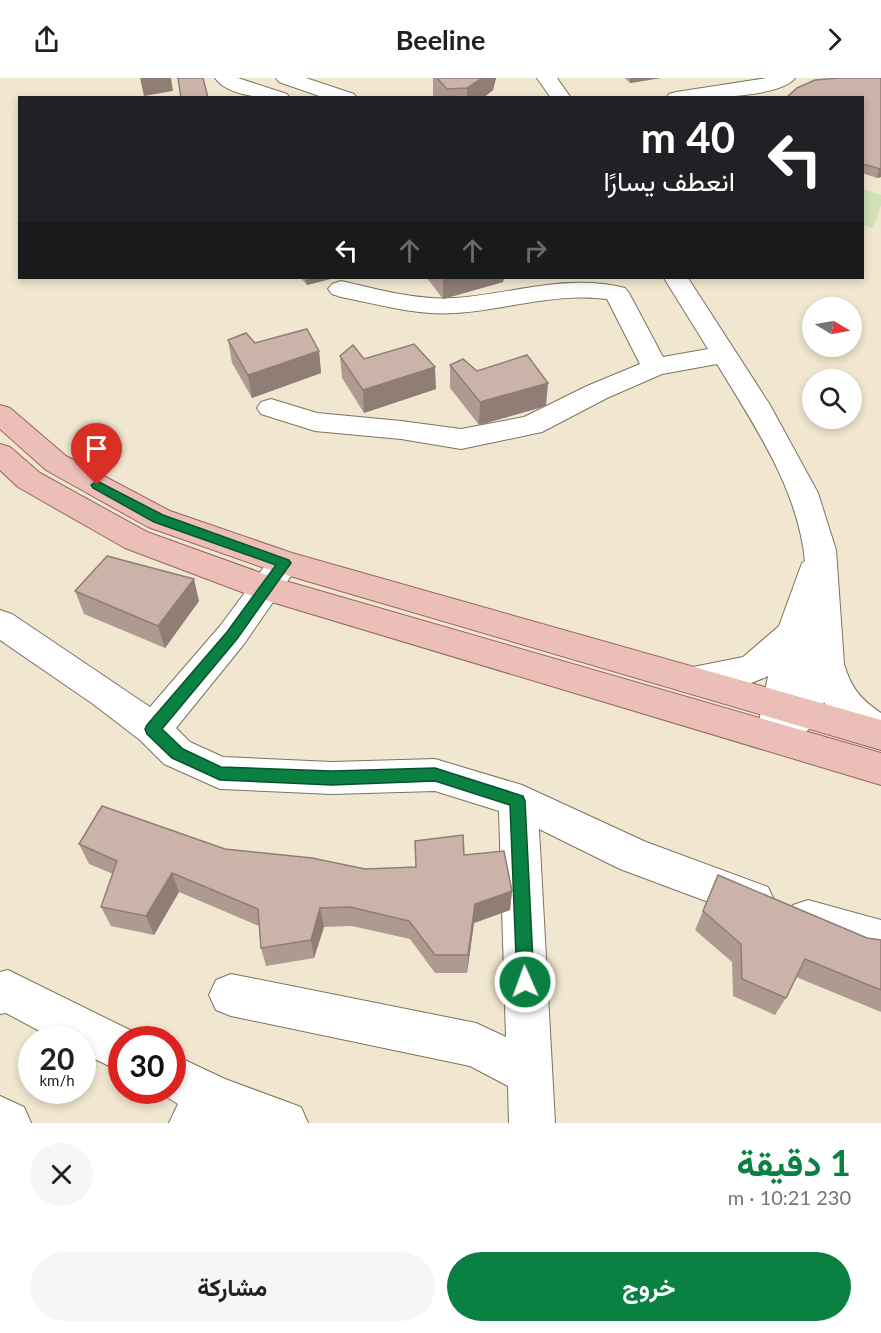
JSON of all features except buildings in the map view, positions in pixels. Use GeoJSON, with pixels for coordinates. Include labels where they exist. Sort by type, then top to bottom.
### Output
{"type":"FeatureCollection","features":[{"type":"Feature","properties":{"kind":"main road"},"geometry":{"type":"LineString","coordinates":[[0,414],[56,463],[159,519],[276,575],[786,719],[881,734]]}},
{"type":"Feature","properties":{"kind":"main road"},"geometry":{"type":"LineString","coordinates":[[0,454],[29,480],[136,540],[690,680],[786,719],[881,769]]}},
{"type":"Feature","properties":{"kind":"street"},"geometry":{"type":"LineString","coordinates":[[225,78],[253,94]]}},
{"type":"Feature","properties":{"kind":"street"},"geometry":{"type":"LineString","coordinates":[[286,78],[341,96]]}},
{"type":"Feature","properties":{"kind":"street"},"geometry":{"type":"LineString","coordinates":[[548,78],[560,96]]}},
{"type":"Feature","properties":{"kind":"street"},"geometry":{"type":"LineString","coordinates":[[690,96],[766,85],[785,78]]}},
{"type":"Feature","properties":{"kind":"street"},"geometry":{"type":"LineString","coordinates":[[677,279],[780,445],[808,498],[820,550],[810,637],[786,719]]}},
{"type":"Feature","properties":{"kind":"street"},"geometry":{"type":"LineString","coordinates":[[341,290],[407,302],[454,306],[519,294],[587,290],[616,293],[655,367]]}},
{"type":"Feature","properties":{"kind":"street"},"geometry":{"type":"LineString","coordinates":[[271,408],[315,422],[400,430],[460,439],[532,425],[597,392],[655,367],[725,354]]}},
{"type":"Feature","properties":{"kind":"street"},"geometry":{"type":"LineString","coordinates":[[153,729],[232,635],[276,575]]}},
{"type":"Feature","properties":{"kind":"street"},"geometry":{"type":"LineString","coordinates":[[0,623],[106,694],[153,729],[177,753],[220,773],[332,778],[435,775],[518,801],[634,856],[800,917],[881,940]]}},
{"type":"Feature","properties":{"kind":"street"},"geometry":{"type":"LineString","coordinates":[[690,680],[724,676],[755,667],[810,637]]}},
{"type":"Feature","properties":{"kind":"street"},"geometry":{"type":"LineString","coordinates":[[810,637],[839,698],[850,711],[881,734]]}},
{"type":"Feature","properties":{"kind":"street"},"geometry":{"type":"LineString","coordinates":[[518,801],[532,1123]]}},
{"type":"Feature","properties":{"kind":"street"},"geometry":{"type":"LineString","coordinates":[[0,993],[8,992],[108,1043]]}},
{"type":"Feature","properties":{"kind":"street"},"geometry":{"type":"LineString","coordinates":[[231,995],[476,1045],[530,1073]]}},
{"type":"Feature","properties":{"kind":"street"},"geometry":{"type":"LineString","coordinates":[[186,1091],[204,1111],[285,1123]]}},
{"type":"Feature","properties":{"kind":"street"},"geometry":{"type":"LineString","coordinates":[[0,1119],[8,1123]]}},
{"type":"Feature","properties":{"kind":"green space"},"geometry":{"type":"Polygon","coordinates":[[[864,189],[881,195],[881,205],[873,228],[864,225],[864,189]]]}},
{"type":"Feature","properties":{"kind":"route"},"geometry":{"type":"LineString","coordinates":[[97,485],[159,519],[284,563],[232,635],[153,729],[177,753],[220,773],[332,778],[435,775],[518,801],[525,982]]}}]}
